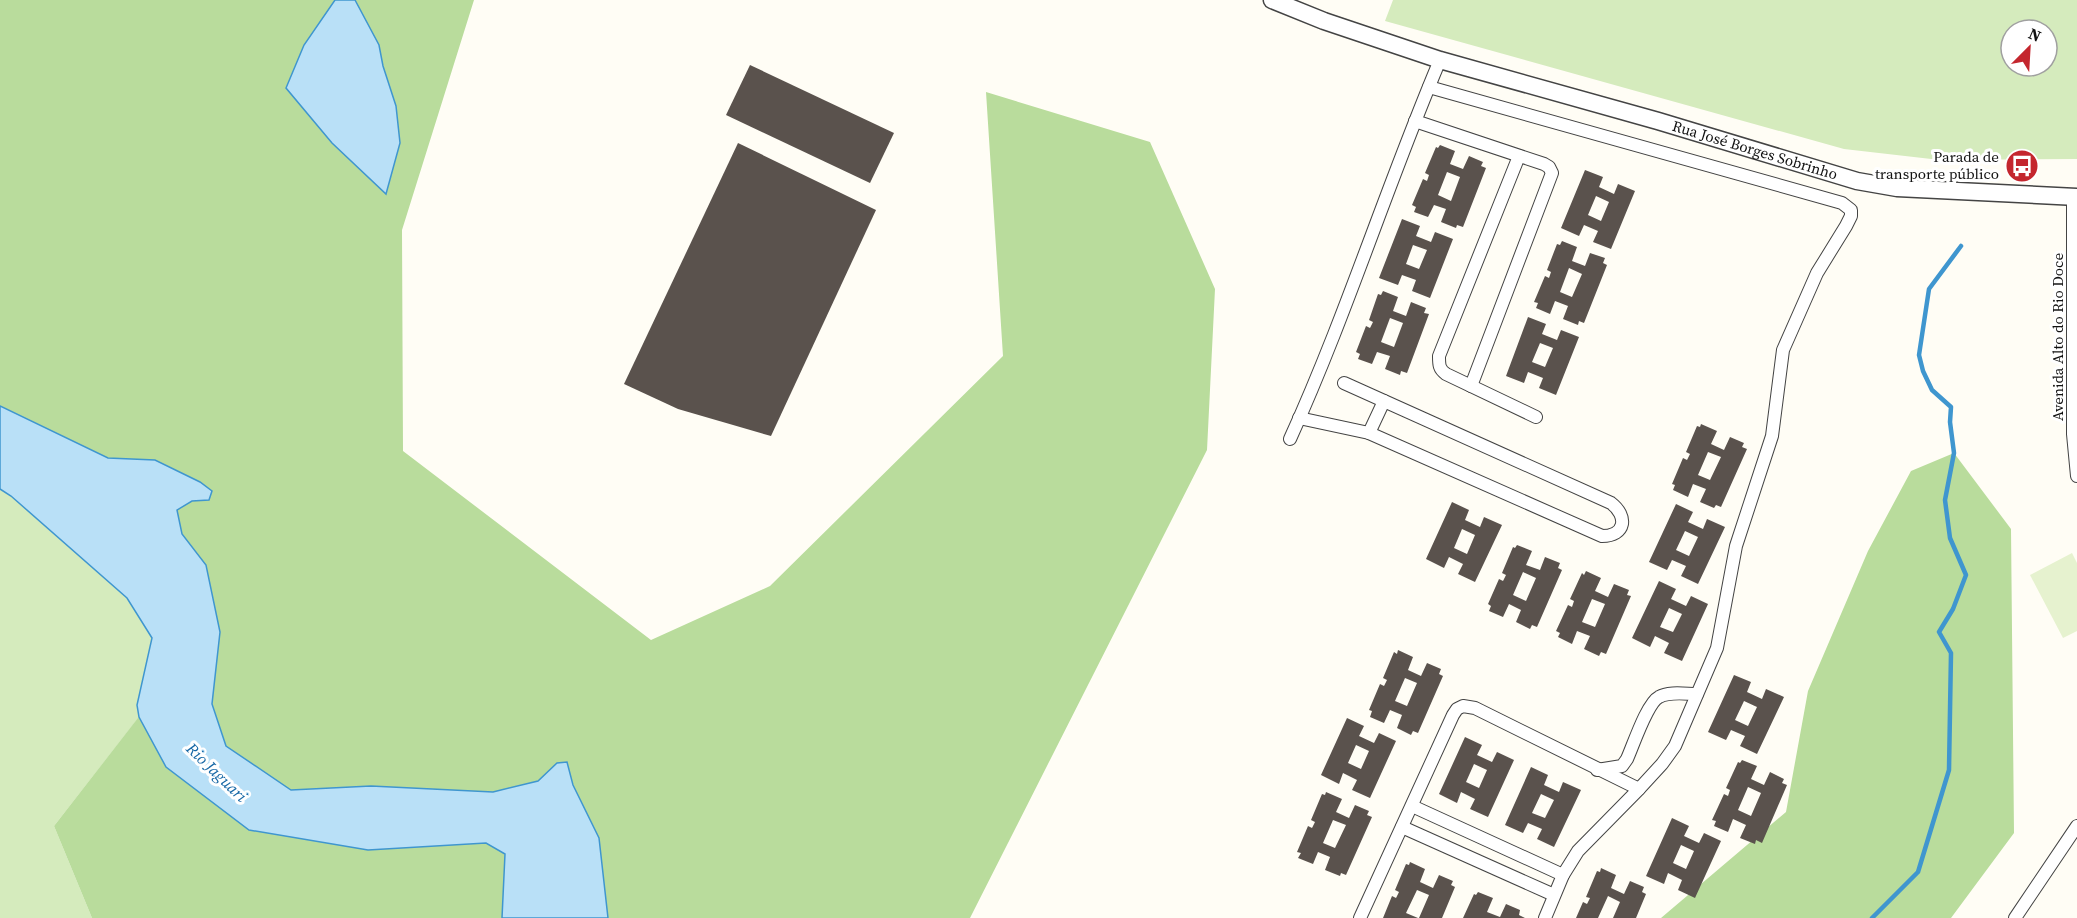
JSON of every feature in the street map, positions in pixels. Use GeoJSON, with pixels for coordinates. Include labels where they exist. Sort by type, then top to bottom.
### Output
{"type":"FeatureCollection","features":[{"type":"Feature","properties":{"kind":"street","name":"Rua José Borges Sobrinho"},"geometry":{"type":"LineString","coordinates":[[1272,0],[1324,21],[1440,60],[1658,121],[1857,181],[1898,188],[2075,197]]}},
{"type":"Feature","properties":{"kind":"street"},"geometry":{"type":"LineString","coordinates":[[1290,439],[1440,60]]}},
{"type":"Feature","properties":{"kind":"street"},"geometry":{"type":"LineString","coordinates":[[1429,87],[1842,203],[1851,210],[1846,226],[1817,273],[1783,350],[1772,436],[1736,546],[1717,648],[1675,746],[1639,789],[1578,851],[1563,875],[1545,918]]}},
{"type":"Feature","properties":{"kind":"street"},"geometry":{"type":"LineString","coordinates":[[1415,121],[1544,164],[1552,173],[1471,386]]}},
{"type":"Feature","properties":{"kind":"street"},"geometry":{"type":"LineString","coordinates":[[1519,156],[1439,356],[1438,365],[1441,371],[1536,417]]}},
{"type":"Feature","properties":{"kind":"street","name":"Avenida Alto do Rio Doce"},"geometry":{"type":"LineString","coordinates":[[2075,197],[2073,434],[2077,476]]}},
{"type":"Feature","properties":{"kind":"street"},"geometry":{"type":"LineString","coordinates":[[1299,418],[1369,433],[1602,536],[1611,536],[1620,529],[1622,520],[1620,510],[1611,503],[1344,383]]}},
{"type":"Feature","properties":{"kind":"street"},"geometry":{"type":"LineString","coordinates":[[1369,433],[1384,401]]}},
{"type":"Feature","properties":{"kind":"street"},"geometry":{"type":"LineString","coordinates":[[1598,770],[1622,766],[1651,704],[1659,697],[1672,694],[1697,694]]}},
{"type":"Feature","properties":{"kind":"street"},"geometry":{"type":"LineString","coordinates":[[1360,918],[1453,716],[1457,709],[1463,706],[1475,708],[1639,789]]}},
{"type":"Feature","properties":{"kind":"street"},"geometry":{"type":"LineString","coordinates":[[1412,806],[1563,875]]}},
{"type":"Feature","properties":{"kind":"street"},"geometry":{"type":"LineString","coordinates":[[2015,918],[2077,826]]}},
{"type":"Feature","properties":{"kind":"street"},"geometry":{"type":"LineString","coordinates":[[1402,827],[1554,895]]}},
{"type":"Feature","properties":{"kind":"green space"},"geometry":{"type":"Polygon","coordinates":[[[0,0],[474,0],[402,230],[403,451],[651,640],[770,586],[1003,356],[986,92],[1150,142],[1215,289],[1207,450],[970,918],[92,918],[54,826],[148,705],[170,644],[0,453],[0,0]]]}},
{"type":"Feature","properties":{"kind":"green space"},"geometry":{"type":"Polygon","coordinates":[[[1393,0],[2077,0],[2077,159],[1940,160],[1844,149],[1385,21],[1393,0]]]}},
{"type":"Feature","properties":{"kind":"green space"},"geometry":{"type":"Polygon","coordinates":[[[1954,453],[2011,529],[2014,833],[1951,918],[1661,918],[1786,812],[1808,691],[1868,551],[1911,471],[1954,453]]]}},
{"type":"Feature","properties":{"kind":"green space"},"geometry":{"type":"Polygon","coordinates":[[[0,489],[11,496],[127,598],[152,638],[137,705],[139,717],[54,826],[92,918],[0,918],[0,489]]]}},
{"type":"Feature","properties":{"kind":"green space"},"geometry":{"type":"Polygon","coordinates":[[[2072,553],[2077,563],[2077,631],[2063,638],[2030,575],[2072,553]]]}},
{"type":"Feature","properties":{"kind":"water"},"geometry":{"type":"Polygon","coordinates":[[[335,0],[355,0],[379,45],[396,106],[400,143],[386,194],[332,143],[286,88],[304,45],[335,0]]]}},
{"type":"Feature","properties":{"kind":"water","name":"Rio Jaguari"},"geometry":{"type":"Polygon","coordinates":[[[0,406],[108,458],[155,460],[200,482],[212,491],[209,500],[192,501],[177,510],[182,534],[206,565],[220,632],[212,704],[226,746],[291,790],[371,786],[493,792],[538,781],[557,763],[567,762],[573,785],[599,838],[608,918],[502,918],[505,854],[486,843],[368,850],[249,830],[166,767],[139,717],[137,705],[152,638],[127,598],[11,496],[0,489],[0,406]]]}},
{"type":"Feature","properties":{"kind":"building"},"geometry":{"type":"Polygon","coordinates":[[[750,65],[894,133],[870,183],[726,115],[750,65]]]}},
{"type":"Feature","properties":{"kind":"building"},"geometry":{"type":"Polygon","coordinates":[[[738,143],[876,210],[771,436],[678,409],[624,384],[738,143]]]}},
{"type":"Feature","properties":{"kind":"building"},"geometry":{"type":"Polygon","coordinates":[[[1440,145],[1455,151],[1450,164],[1463,169],[1469,156],[1483,162],[1481,166],[1486,168],[1463,227],[1457,225],[1456,228],[1441,222],[1446,209],[1434,205],[1428,217],[1414,212],[1416,207],[1412,205],[1423,179],[1427,181],[1429,175],[1425,173],[1436,147],[1440,145]],[[1447,172],[1438,195],[1451,201],[1460,177],[1447,172]]]}},
{"type":"Feature","properties":{"kind":"building"},"geometry":{"type":"Polygon","coordinates":[[[1585,170],[1603,177],[1599,187],[1614,194],[1618,184],[1635,191],[1611,249],[1593,242],[1598,231],[1584,225],[1579,236],[1561,228],[1585,170]],[[1596,196],[1588,215],[1601,221],[1609,202],[1596,196]]]}},
{"type":"Feature","properties":{"kind":"building"},"geometry":{"type":"Polygon","coordinates":[[[1402,219],[1420,226],[1416,236],[1431,242],[1435,232],[1453,239],[1430,298],[1412,291],[1416,280],[1402,275],[1398,285],[1379,278],[1402,219]],[[1413,245],[1406,264],[1419,269],[1427,250],[1413,245]]]}},
{"type":"Feature","properties":{"kind":"building"},"geometry":{"type":"Polygon","coordinates":[[[1562,241],[1577,247],[1572,261],[1585,266],[1590,253],[1605,258],[1603,263],[1607,265],[1584,323],[1579,321],[1578,325],[1563,319],[1568,306],[1555,301],[1550,314],[1536,308],[1538,303],[1534,302],[1545,276],[1549,278],[1551,272],[1547,270],[1557,244],[1560,245],[1562,241]],[[1569,268],[1560,292],[1572,297],[1582,274],[1569,268]]]}},
{"type":"Feature","properties":{"kind":"building"},"geometry":{"type":"Polygon","coordinates":[[[1383,291],[1398,297],[1393,311],[1406,316],[1411,302],[1426,308],[1424,313],[1429,314],[1407,373],[1401,371],[1400,375],[1385,369],[1390,356],[1377,352],[1372,364],[1358,359],[1360,354],[1356,352],[1366,326],[1370,328],[1373,322],[1369,320],[1378,294],[1381,295],[1383,291]],[[1390,318],[1381,342],[1394,347],[1403,323],[1390,318]]]}},
{"type":"Feature","properties":{"kind":"building"},"geometry":{"type":"Polygon","coordinates":[[[1528,317],[1546,324],[1542,334],[1557,340],[1561,330],[1579,337],[1556,395],[1539,388],[1543,378],[1528,372],[1524,383],[1506,376],[1528,317]],[[1540,343],[1532,362],[1545,367],[1553,348],[1540,343]]]}},
{"type":"Feature","properties":{"kind":"building"},"geometry":{"type":"Polygon","coordinates":[[[1701,424],[1717,431],[1711,444],[1724,450],[1730,437],[1744,443],[1742,447],[1747,449],[1721,507],[1716,505],[1714,508],[1700,502],[1706,489],[1693,484],[1688,497],[1673,490],[1675,485],[1672,484],[1683,458],[1687,460],[1690,454],[1686,452],[1697,426],[1700,427],[1701,424]],[[1708,452],[1698,475],[1710,480],[1721,457],[1708,452]]]}},
{"type":"Feature","properties":{"kind":"building"},"geometry":{"type":"Polygon","coordinates":[[[1452,502],[1469,510],[1465,520],[1480,527],[1484,517],[1502,525],[1475,582],[1458,574],[1463,564],[1449,557],[1444,568],[1426,559],[1452,502]],[[1462,529],[1454,548],[1467,554],[1475,535],[1462,529]]]}},
{"type":"Feature","properties":{"kind":"building"},"geometry":{"type":"Polygon","coordinates":[[[1676,504],[1693,512],[1688,522],[1703,529],[1707,519],[1725,527],[1698,584],[1681,576],[1686,566],[1672,560],[1667,570],[1649,562],[1676,504]],[[1685,531],[1676,550],[1689,556],[1698,537],[1685,531]]]}},
{"type":"Feature","properties":{"kind":"building"},"geometry":{"type":"Polygon","coordinates":[[[1517,545],[1532,551],[1526,565],[1540,570],[1545,557],[1560,563],[1558,568],[1562,570],[1537,627],[1532,625],[1530,629],[1516,622],[1521,610],[1509,604],[1503,617],[1489,611],[1491,606],[1488,604],[1499,579],[1503,581],[1506,575],[1502,573],[1513,547],[1517,545]],[[1523,572],[1513,595],[1526,601],[1536,578],[1523,572]]]}},
{"type":"Feature","properties":{"kind":"building"},"geometry":{"type":"Polygon","coordinates":[[[1586,571],[1601,578],[1595,591],[1608,597],[1614,584],[1629,590],[1627,595],[1631,596],[1606,654],[1601,652],[1599,656],[1584,649],[1590,636],[1577,631],[1572,644],[1558,637],[1560,633],[1556,631],[1568,605],[1572,607],[1574,601],[1570,599],[1582,573],[1584,575],[1586,571]],[[1592,599],[1582,622],[1595,627],[1605,604],[1592,599]]]}},
{"type":"Feature","properties":{"kind":"building"},"geometry":{"type":"Polygon","coordinates":[[[1659,581],[1676,589],[1671,599],[1686,606],[1691,596],[1708,604],[1682,661],[1664,653],[1669,643],[1655,636],[1650,647],[1632,638],[1659,581]],[[1669,608],[1660,627],[1673,632],[1682,614],[1669,608]]]}},
{"type":"Feature","properties":{"kind":"building"},"geometry":{"type":"Polygon","coordinates":[[[1398,650],[1413,657],[1408,670],[1421,676],[1427,663],[1441,669],[1439,674],[1443,676],[1418,733],[1413,731],[1411,735],[1397,728],[1402,715],[1390,710],[1384,723],[1370,717],[1372,711],[1369,710],[1380,684],[1384,686],[1387,680],[1383,678],[1394,652],[1397,654],[1398,650]],[[1405,678],[1395,701],[1407,706],[1417,683],[1405,678]]]}},
{"type":"Feature","properties":{"kind":"building"},"geometry":{"type":"Polygon","coordinates":[[[1734,675],[1751,682],[1747,692],[1762,699],[1766,689],[1784,697],[1757,754],[1740,746],[1745,736],[1731,730],[1726,740],[1708,732],[1734,675]],[[1744,701],[1735,720],[1748,726],[1757,707],[1744,701]]]}},
{"type":"Feature","properties":{"kind":"building"},"geometry":{"type":"Polygon","coordinates":[[[1347,718],[1364,726],[1359,736],[1374,743],[1379,733],[1396,741],[1370,798],[1352,790],[1357,780],[1343,773],[1339,784],[1321,775],[1347,718]],[[1356,745],[1348,763],[1361,769],[1369,751],[1356,745]]]}},
{"type":"Feature","properties":{"kind":"building"},"geometry":{"type":"Polygon","coordinates":[[[1465,737],[1482,745],[1477,755],[1492,762],[1497,752],[1514,760],[1488,817],[1470,809],[1475,799],[1461,792],[1457,803],[1439,794],[1465,737]],[[1474,764],[1466,782],[1479,788],[1487,770],[1474,764]]]}},
{"type":"Feature","properties":{"kind":"building"},"geometry":{"type":"Polygon","coordinates":[[[1742,760],[1757,766],[1751,779],[1764,785],[1770,772],[1784,779],[1782,783],[1787,785],[1762,843],[1756,840],[1755,844],[1740,838],[1746,825],[1733,819],[1728,832],[1714,826],[1716,821],[1712,820],[1724,794],[1728,796],[1730,790],[1726,788],[1738,762],[1742,760]],[[1748,787],[1738,810],[1751,816],[1761,793],[1748,787]]]}},
{"type":"Feature","properties":{"kind":"building"},"geometry":{"type":"Polygon","coordinates":[[[1531,767],[1548,775],[1544,785],[1559,792],[1563,782],[1581,790],[1554,847],[1537,839],[1542,829],[1528,823],[1523,833],[1505,825],[1531,767]],[[1541,794],[1532,813],[1545,818],[1554,800],[1541,794]]]}},
{"type":"Feature","properties":{"kind":"building"},"geometry":{"type":"Polygon","coordinates":[[[1326,792],[1342,799],[1336,812],[1349,818],[1355,805],[1369,811],[1367,815],[1372,817],[1346,875],[1341,873],[1340,876],[1325,870],[1330,857],[1318,852],[1313,864],[1298,858],[1301,853],[1297,852],[1308,826],[1312,828],[1315,822],[1311,820],[1322,794],[1325,795],[1326,792]],[[1333,820],[1323,843],[1335,848],[1346,825],[1333,820]]]}},
{"type":"Feature","properties":{"kind":"building"},"geometry":{"type":"Polygon","coordinates":[[[1672,818],[1689,826],[1684,836],[1699,843],[1704,833],[1721,841],[1695,898],[1678,890],[1682,880],[1668,873],[1664,884],[1646,876],[1672,818]],[[1681,845],[1673,863],[1686,869],[1694,851],[1681,845]]]}},
{"type":"Feature","properties":{"kind":"building"},"geometry":{"type":"Polygon","coordinates":[[[1410,862],[1425,869],[1420,882],[1433,888],[1439,875],[1453,881],[1451,885],[1455,887],[1442,918],[1419,918],[1429,895],[1417,890],[1406,913],[1418,918],[1383,918],[1392,896],[1396,898],[1399,892],[1395,890],[1406,864],[1409,865],[1410,862]]]}},
{"type":"Feature","properties":{"kind":"building"},"geometry":{"type":"Polygon","coordinates":[[[1601,868],[1616,875],[1611,888],[1624,894],[1630,881],[1644,887],[1642,892],[1646,894],[1636,918],[1613,918],[1620,902],[1608,896],[1598,918],[1576,918],[1583,902],[1587,904],[1590,898],[1586,897],[1597,871],[1600,872],[1601,868]]]}},
{"type":"Feature","properties":{"kind":"building"},"geometry":{"type":"Polygon","coordinates":[[[1478,892],[1493,898],[1487,912],[1500,917],[1506,904],[1520,910],[1519,915],[1525,918],[1463,918],[1474,894],[1478,892]]]}},
{"type":"Feature","properties":{"kind":"waterway"},"geometry":{"type":"LineString","coordinates":[[1872,918],[1918,872],[1949,770],[1951,653],[1939,632],[1953,609],[1966,575],[1950,538],[1945,500],[1954,453],[1950,422],[1951,407],[1932,390],[1923,371],[1919,355],[1929,289],[1961,246]]}},
{"type":"Feature","properties":{"kind":"place","name":"Parada de transporte público"},"geometry":{"type":"Point","coordinates":[2022,166]}}]}
